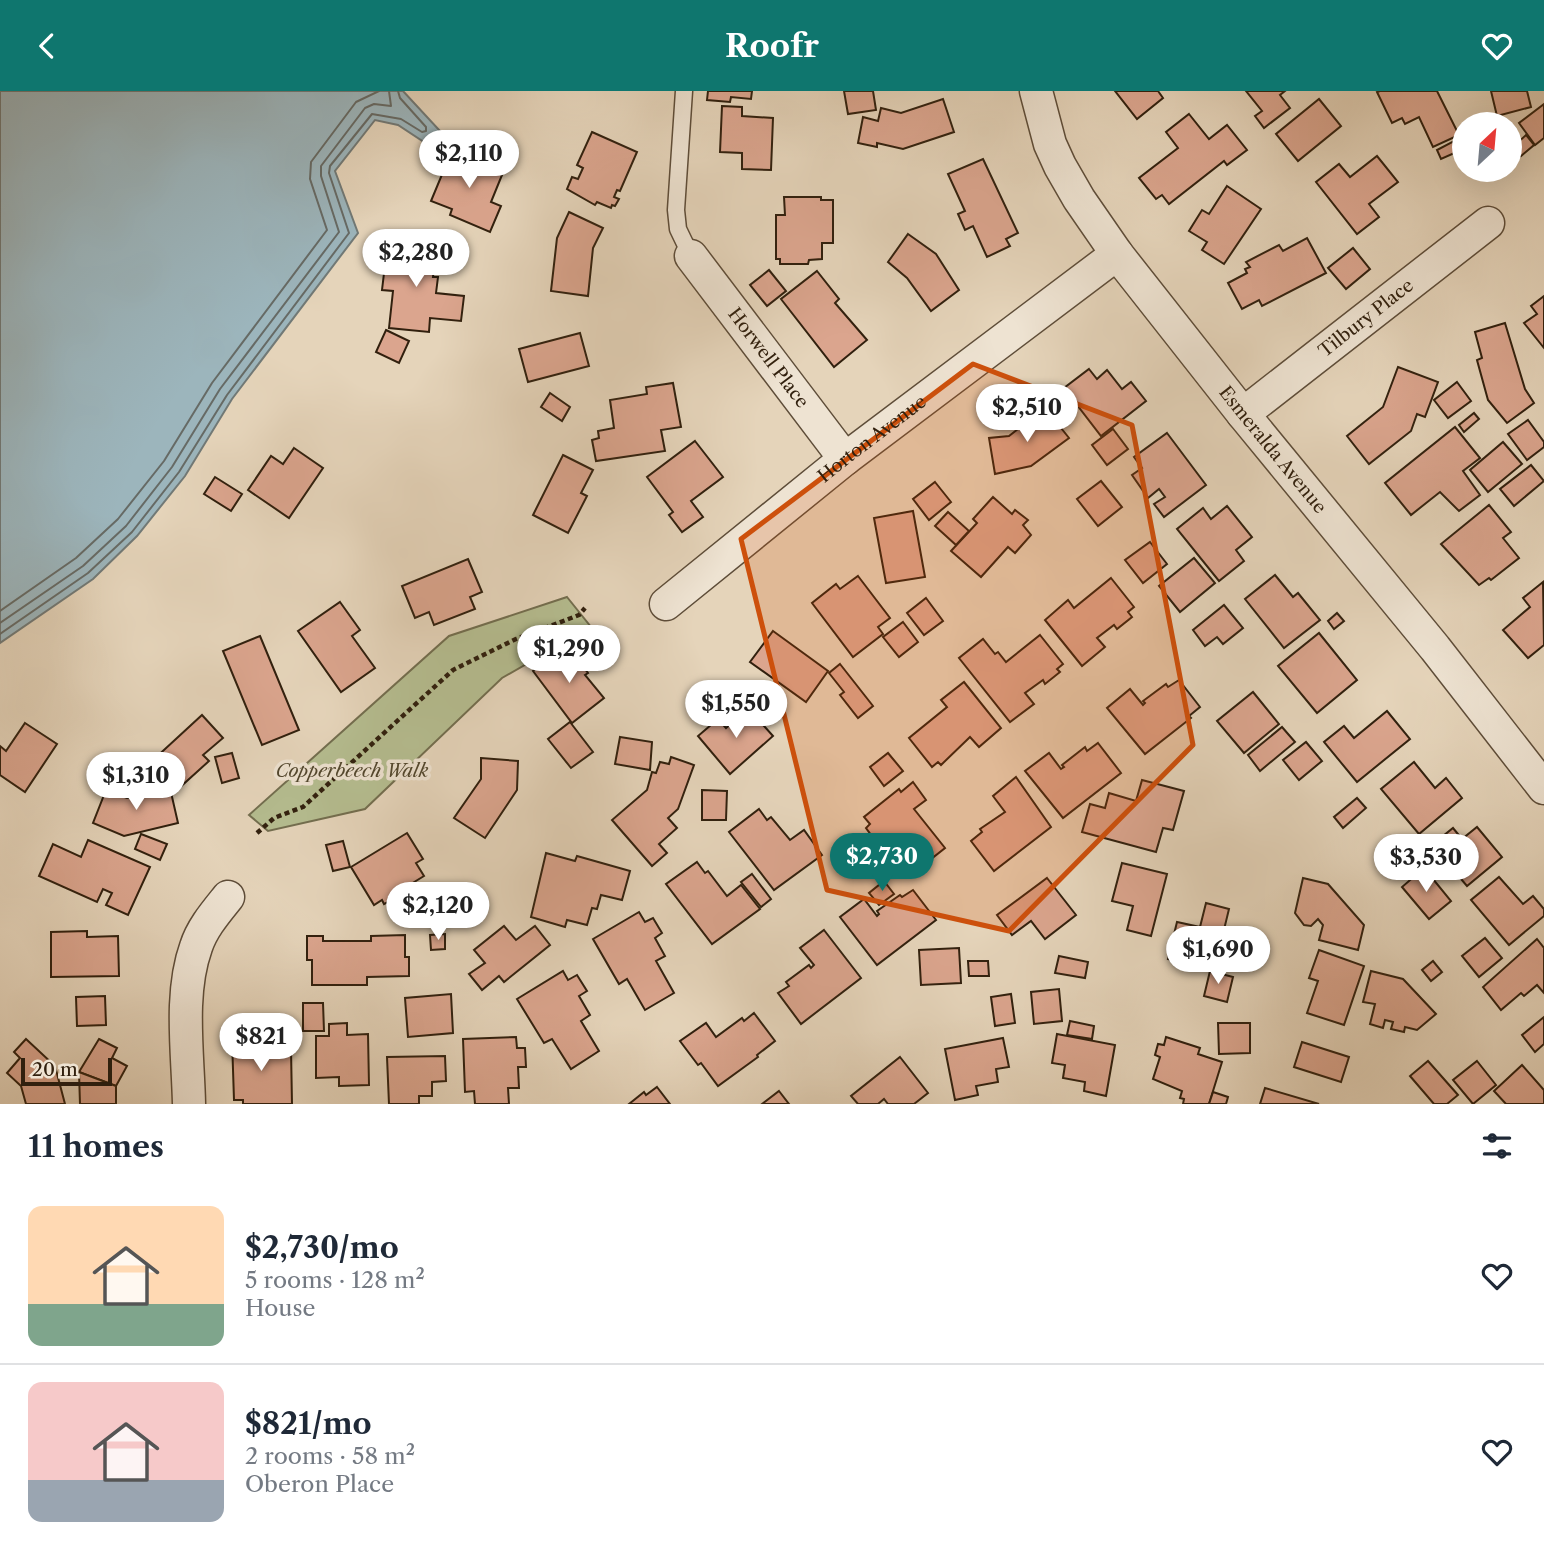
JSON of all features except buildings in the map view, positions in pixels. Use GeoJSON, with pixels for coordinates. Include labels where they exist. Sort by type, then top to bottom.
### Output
{"type":"FeatureCollection","features":[{"type":"Feature","properties":{"kind":"street","name":"Esmeralda Avenue"},"geometry":{"type":"LineString","coordinates":[[1036,91],[1050,143],[1060,166],[1117,254],[1243,414],[1435,648],[1544,788]]}},
{"type":"Feature","properties":{"kind":"street","name":"Tilbury Place"},"geometry":{"type":"LineString","coordinates":[[1243,414],[1488,223]]}},
{"type":"Feature","properties":{"kind":"street","name":"Horton Avenue"},"geometry":{"type":"LineString","coordinates":[[666,604],[845,459],[1117,254]]}},
{"type":"Feature","properties":{"kind":"street","name":"Horwell Place"},"geometry":{"type":"LineString","coordinates":[[691,256],[845,459]]}},
{"type":"Feature","properties":{"kind":"street"},"geometry":{"type":"LineString","coordinates":[[189,1104],[187,980],[196,945],[228,897]]}},
{"type":"Feature","properties":{"kind":"lane"},"geometry":{"type":"LineString","coordinates":[[684,91],[676,210],[678,229],[691,256]]}},
{"type":"Feature","properties":{"kind":"path"},"geometry":{"type":"LineString","coordinates":[[257,833],[274,818],[303,807],[453,670],[516,639],[579,615],[585,608]]}},
{"type":"Feature","properties":{"kind":"highlighted area"},"geometry":{"type":"Polygon","coordinates":[[[973,364],[1132,425],[1193,745],[1009,931],[827,890],[741,539],[973,364]]]}},
{"type":"Feature","properties":{"kind":"green space","name":"Copperbeech Walk"},"geometry":{"type":"Polygon","coordinates":[[[567,597],[591,627],[502,678],[365,809],[268,831],[249,815],[449,636],[567,597]]]}},
{"type":"Feature","properties":{"kind":"water"},"geometry":{"type":"Polygon","coordinates":[[[0,91],[403,91],[440,131],[433,148],[398,125],[375,120],[335,171],[358,233],[232,399],[185,476],[137,536],[93,579],[0,643],[0,91]]]}}]}
